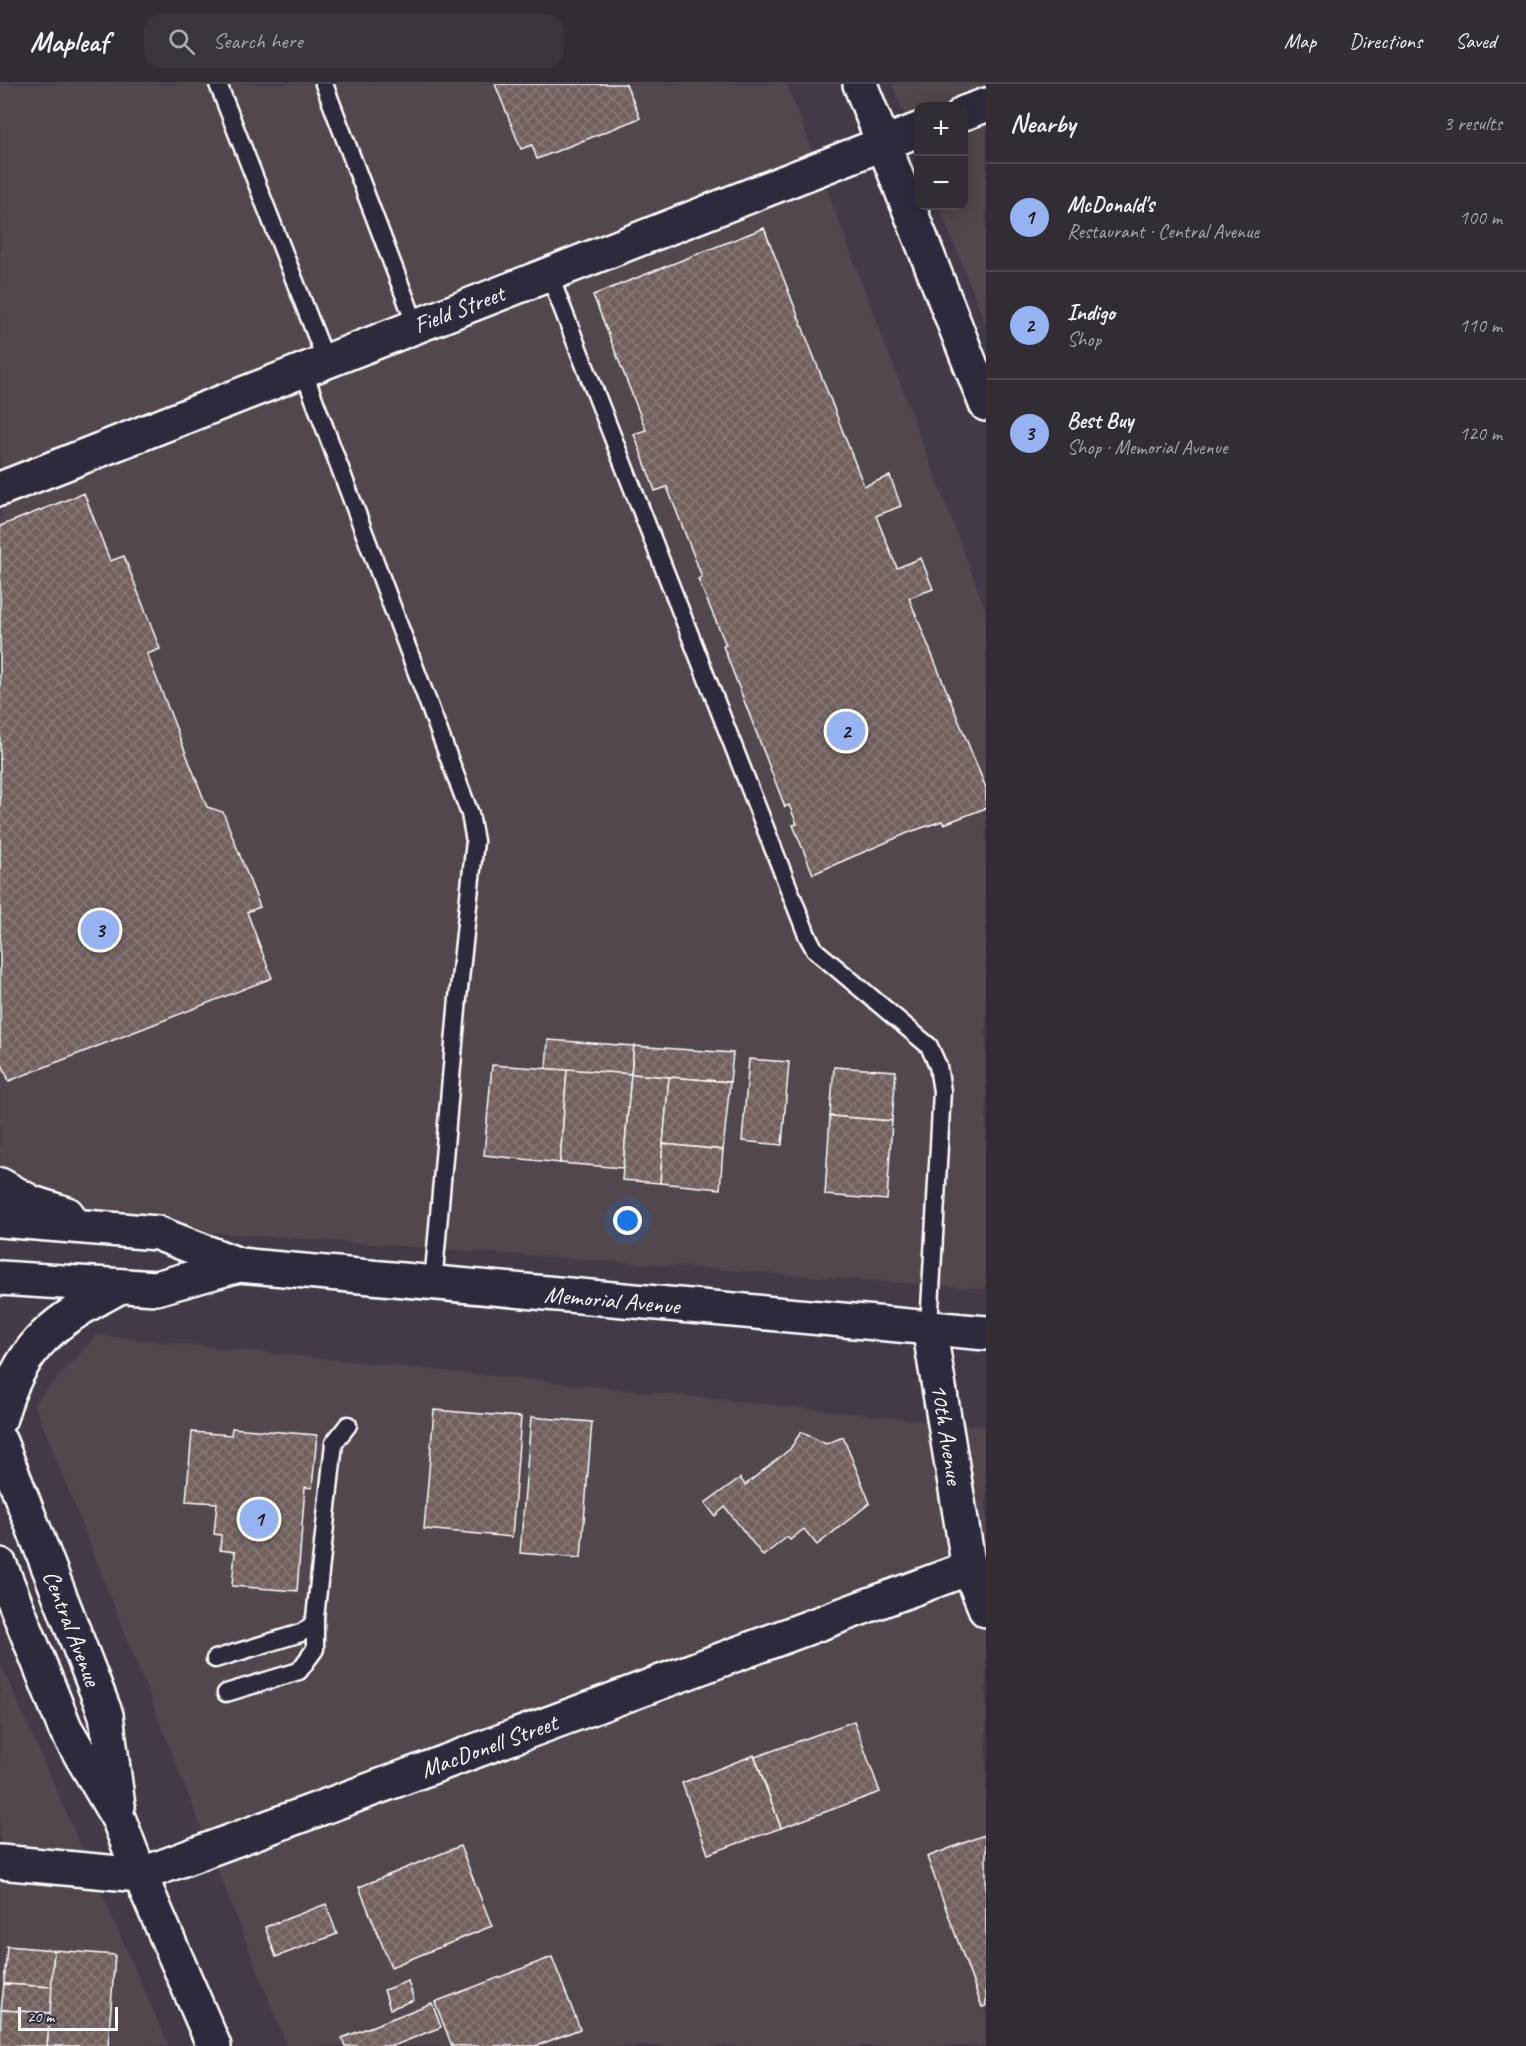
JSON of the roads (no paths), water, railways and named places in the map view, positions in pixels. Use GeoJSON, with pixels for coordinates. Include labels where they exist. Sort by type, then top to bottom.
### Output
{"type":"FeatureCollection","features":[{"type":"Feature","properties":{"kind":"street"},"geometry":{"type":"LineString","coordinates":[[860,84],[986,404]]}},
{"type":"Feature","properties":{"kind":"street"},"geometry":{"type":"LineString","coordinates":[[968,111],[986,105]]}},
{"type":"Feature","properties":{"kind":"street","name":"Field Street"},"geometry":{"type":"LineString","coordinates":[[0,489],[914,131]]}},
{"type":"Feature","properties":{"kind":"street"},"geometry":{"type":"LineString","coordinates":[[0,1185],[32,1203],[115,1229]]}},
{"type":"Feature","properties":{"kind":"street","name":"Memorial Avenue"},"geometry":{"type":"LineString","coordinates":[[0,1220],[157,1233],[239,1265],[986,1333]]}},
{"type":"Feature","properties":{"kind":"street","name":"Memorial Avenue"},"geometry":{"type":"LineString","coordinates":[[0,1278],[156,1288],[239,1265]]}},
{"type":"Feature","properties":{"kind":"street"},"geometry":{"type":"LineString","coordinates":[[0,1418],[10,1384],[38,1341],[70,1313],[121,1286]]}},
{"type":"Feature","properties":{"kind":"street","name":"10th Avenue"},"geometry":{"type":"LineString","coordinates":[[929,1327],[969,1568],[986,1610]]}},
{"type":"Feature","properties":{"kind":"street","name":"Central Avenue"},"geometry":{"type":"LineString","coordinates":[[0,1442],[106,1714],[119,1820]]}},
{"type":"Feature","properties":{"kind":"street","name":"Central Avenue"},"geometry":{"type":"LineString","coordinates":[[0,1565],[65,1728],[119,1820],[140,1875],[214,2046]]}},
{"type":"Feature","properties":{"kind":"street","name":"MacDonell Street"},"geometry":{"type":"LineString","coordinates":[[0,1862],[140,1875],[969,1568]]}},
{"type":"Feature","properties":{"kind":"lane"},"geometry":{"type":"LineString","coordinates":[[218,84],[470,814],[475,841],[458,998],[433,1284]]}},
{"type":"Feature","properties":{"kind":"lane"},"geometry":{"type":"LineString","coordinates":[[324,84],[416,326]]}},
{"type":"Feature","properties":{"kind":"lane"},"geometry":{"type":"LineString","coordinates":[[549,274],[807,935],[815,950],[929,1046],[938,1066],[942,1091],[929,1327]]}},
{"type":"Feature","properties":{"kind":"lane"},"geometry":{"type":"LineString","coordinates":[[226,1693],[299,1671],[315,1649],[315,1618],[334,1443],[348,1425]]}},
{"type":"Feature","properties":{"kind":"lane"},"geometry":{"type":"LineString","coordinates":[[215,1659],[301,1633],[311,1626],[315,1618]]}},
{"type":"Feature","properties":{"kind":"place","name":"Indigo"},"geometry":{"type":"Point","coordinates":[846,731]}},
{"type":"Feature","properties":{"kind":"place","name":"Best Buy"},"geometry":{"type":"Point","coordinates":[100,930]}},
{"type":"Feature","properties":{"kind":"place","name":"McDonald's"},"geometry":{"type":"Point","coordinates":[259,1519]}}]}
